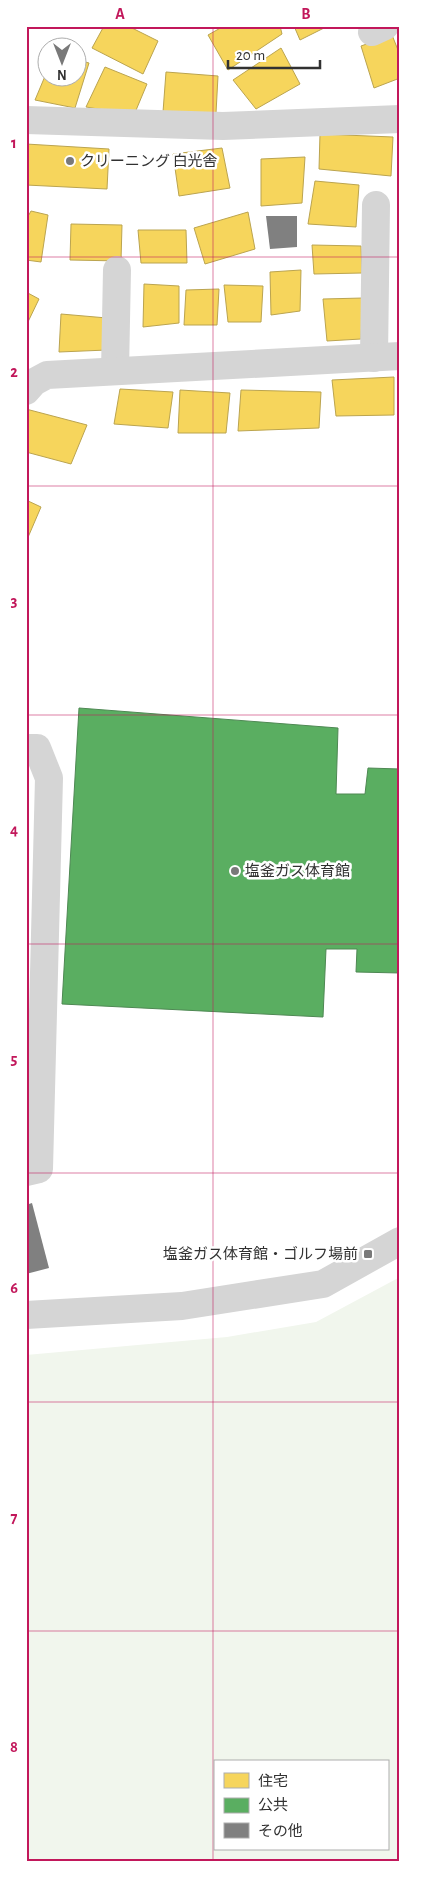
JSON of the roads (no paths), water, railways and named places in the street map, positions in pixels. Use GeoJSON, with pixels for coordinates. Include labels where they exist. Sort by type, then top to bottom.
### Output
{"type":"FeatureCollection","features":[{"type":"Feature","properties":{"kind":"street"},"geometry":{"type":"LineString","coordinates":[[26,120],[223,126],[400,119]]}},
{"type":"Feature","properties":{"kind":"street"},"geometry":{"type":"LineString","coordinates":[[26,391],[34,382],[47,375],[387,357],[376,205]]}},
{"type":"Feature","properties":{"kind":"street"},"geometry":{"type":"LineString","coordinates":[[115,371],[117,270]]}},
{"type":"Feature","properties":{"kind":"street"},"geometry":{"type":"LineString","coordinates":[[26,748],[37,748],[49,778],[39,1169],[26,1172]]}},
{"type":"Feature","properties":{"kind":"street"},"geometry":{"type":"LineString","coordinates":[[26,1315],[182,1306],[323,1284],[400,1241]]}},
{"type":"Feature","properties":{"kind":"place","name":"クリーニング 白光舎"},"geometry":{"type":"Point","coordinates":[70,161]}},
{"type":"Feature","properties":{"kind":"place","name":"塩釜ガス体育館"},"geometry":{"type":"Point","coordinates":[235,871]}},
{"type":"Feature","properties":{"kind":"place","name":"塩釜ガス体育館・ゴルフ場前"},"geometry":{"type":"Point","coordinates":[368,1254]}}]}
